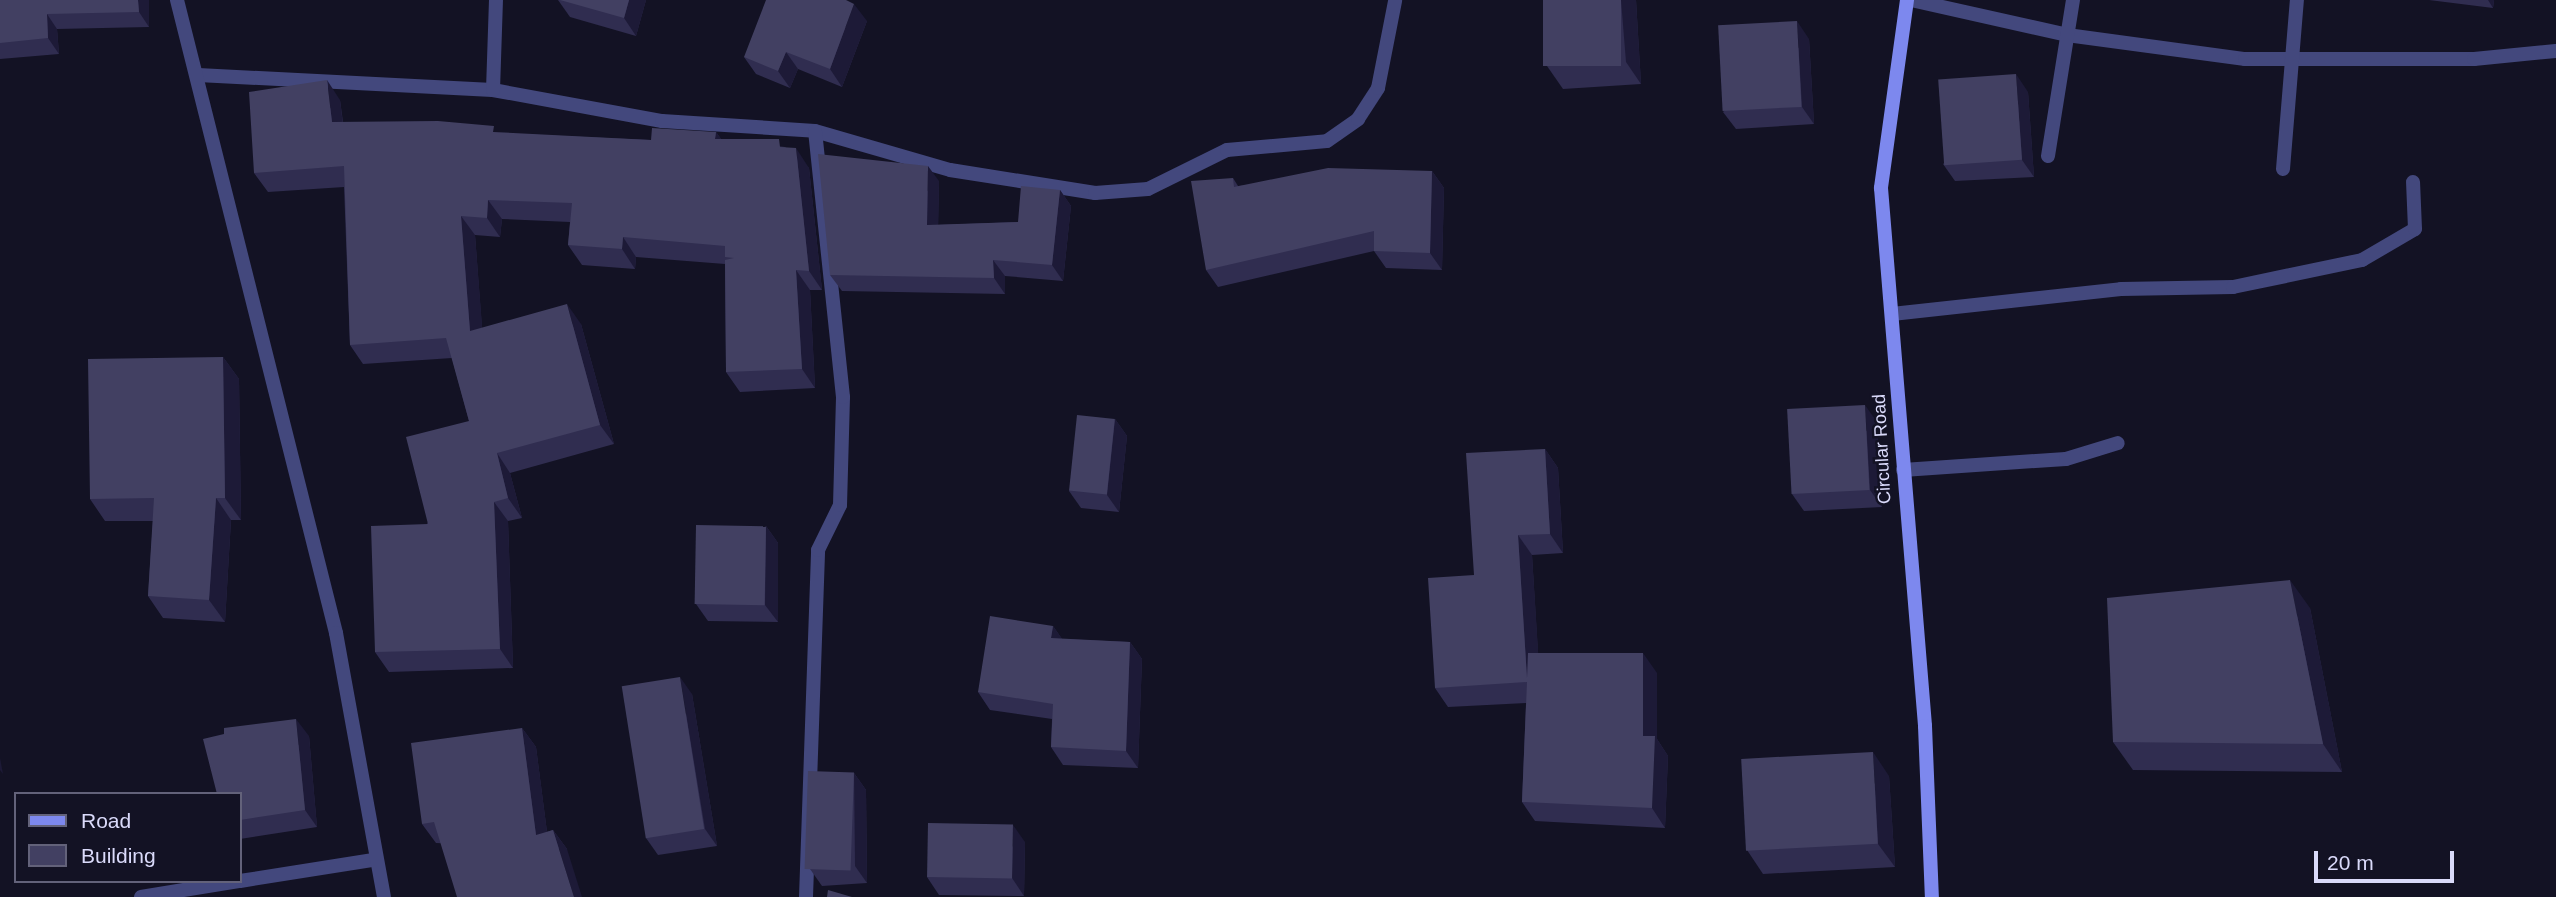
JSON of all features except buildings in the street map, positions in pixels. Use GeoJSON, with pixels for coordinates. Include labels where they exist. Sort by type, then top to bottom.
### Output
{"type":"FeatureCollection","features":[{"type":"Feature","properties":{"kind":"main road","name":"Circular Road"},"geometry":{"type":"LineString","coordinates":[[1909,0],[1881,188],[1925,726],[1932,897]]}},
{"type":"Feature","properties":{"kind":"street"},"geometry":{"type":"LineString","coordinates":[[177,0],[336,633],[373,860],[384,897]]}},
{"type":"Feature","properties":{"kind":"street"},"geometry":{"type":"LineString","coordinates":[[493,90],[496,0]]}},
{"type":"Feature","properties":{"kind":"street"},"geometry":{"type":"LineString","coordinates":[[198,75],[493,90],[662,121],[815,131],[950,170],[1095,193],[1148,190],[1227,150],[1327,141],[1358,119],[1378,88],[1397,0]]}},
{"type":"Feature","properties":{"kind":"street"},"geometry":{"type":"LineString","coordinates":[[1909,0],[2067,35],[2292,61],[2556,51]]}},
{"type":"Feature","properties":{"kind":"street"},"geometry":{"type":"LineString","coordinates":[[2048,156],[2073,0]]}},
{"type":"Feature","properties":{"kind":"street"},"geometry":{"type":"LineString","coordinates":[[2283,169],[2297,0]]}},
{"type":"Feature","properties":{"kind":"street"},"geometry":{"type":"LineString","coordinates":[[806,897],[818,550],[840,505],[843,397],[815,131]]}},
{"type":"Feature","properties":{"kind":"street"},"geometry":{"type":"LineString","coordinates":[[1892,314],[2122,289],[2233,287],[2362,260],[2415,229],[2413,182]]}},
{"type":"Feature","properties":{"kind":"street"},"geometry":{"type":"LineString","coordinates":[[1903,470],[2066,459],[2118,443]]}},
{"type":"Feature","properties":{"kind":"street"},"geometry":{"type":"LineString","coordinates":[[242,881],[373,860]]}},
{"type":"Feature","properties":{"kind":"street"},"geometry":{"type":"LineString","coordinates":[[141,897],[227,883]]}}]}
